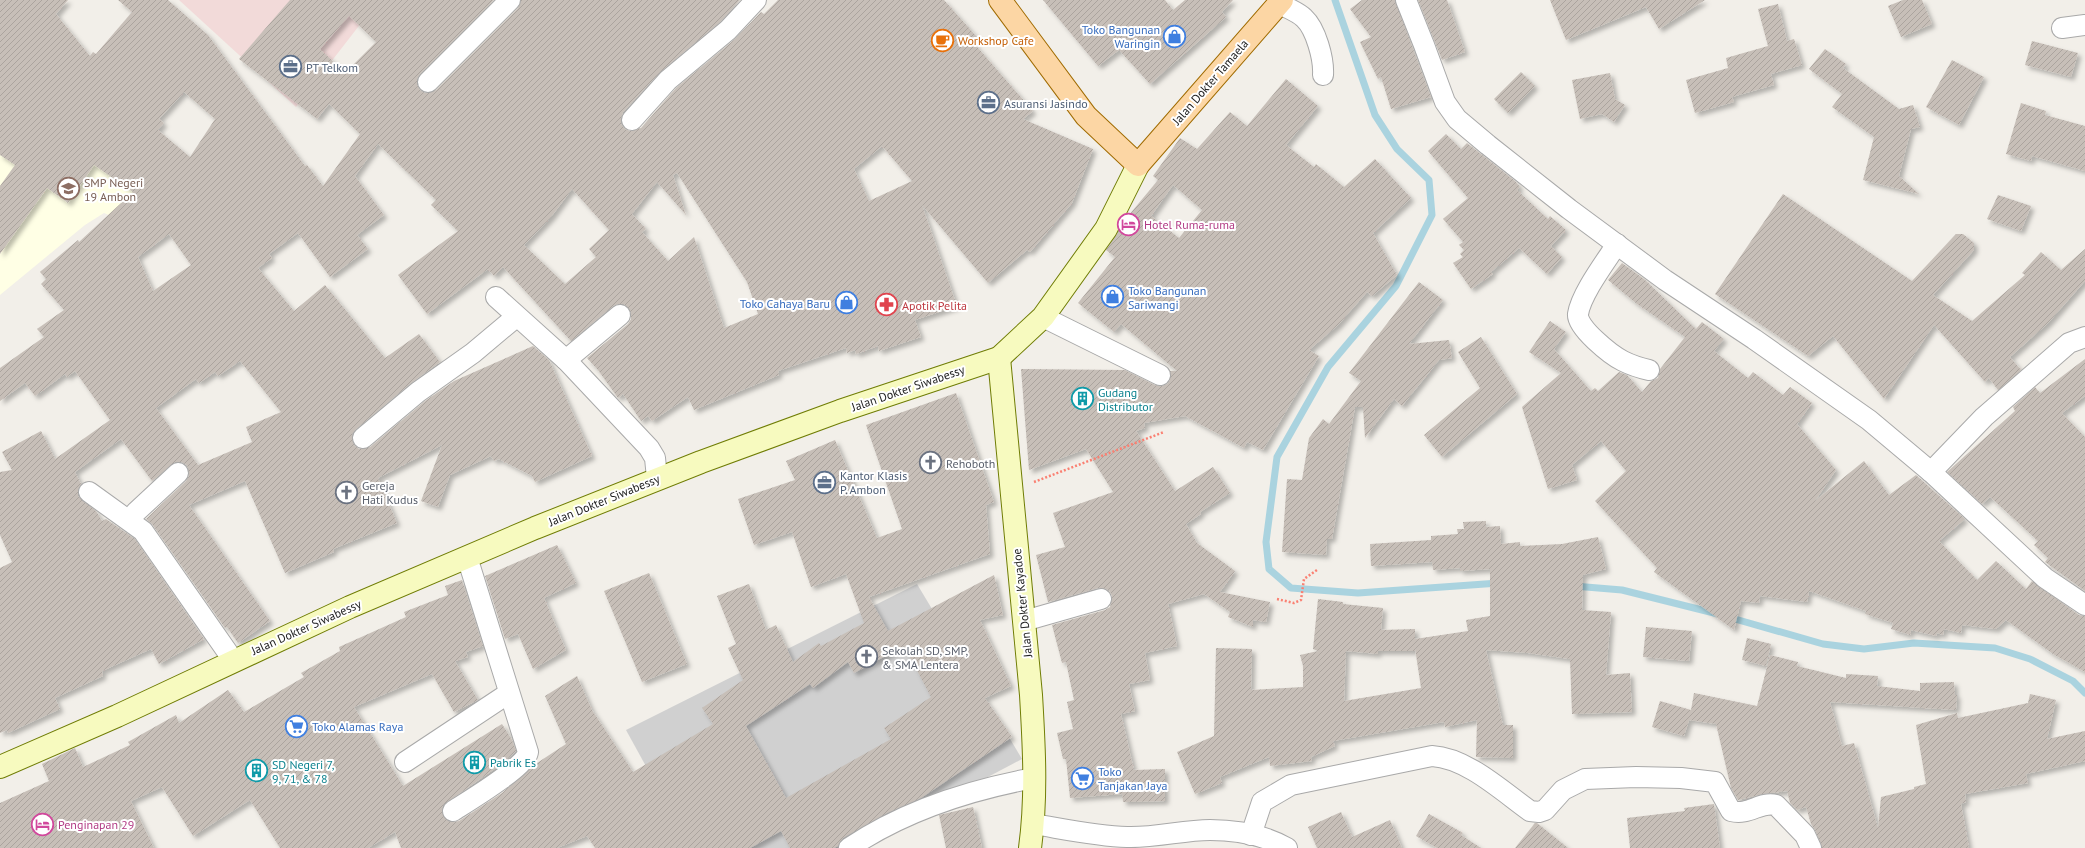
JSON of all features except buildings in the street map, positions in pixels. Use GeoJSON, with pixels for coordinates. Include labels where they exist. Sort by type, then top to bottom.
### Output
{"type":"FeatureCollection","features":[{"type":"Feature","properties":{"kind":"main road"},"geometry":{"type":"LineString","coordinates":[[1000,0],[1086,116],[1138,165]]}},
{"type":"Feature","properties":{"kind":"main road","name":"Jalan Dokter Tamaela"},"geometry":{"type":"LineString","coordinates":[[1138,165],[1281,2]]}},
{"type":"Feature","properties":{"kind":"main road","name":"Jalan Dokter Siwabessy"},"geometry":{"type":"LineString","coordinates":[[0,767],[117,716],[233,660],[350,607],[657,478],[840,410],[999,358],[1043,317],[1106,229],[1138,165]]}},
{"type":"Feature","properties":{"kind":"main road","name":"Jalan Dokter Kayadoe"},"geometry":{"type":"LineString","coordinates":[[999,358],[1031,695],[1034,778],[1033,824],[1030,848]]}},
{"type":"Feature","properties":{"kind":"street"},"geometry":{"type":"LineString","coordinates":[[428,82],[510,0]]}},
{"type":"Feature","properties":{"kind":"street"},"geometry":{"type":"LineString","coordinates":[[632,120],[668,80],[728,30],[756,0]]}},
{"type":"Feature","properties":{"kind":"street"},"geometry":{"type":"LineString","coordinates":[[1406,0],[1445,102],[1457,118],[1488,145],[1665,280],[1754,338],[1869,420],[1931,472],[2045,578],[2085,605]]}},
{"type":"Feature","properties":{"kind":"street"},"geometry":{"type":"LineString","coordinates":[[1281,2],[1305,18],[1318,42],[1324,65],[1323,75]]}},
{"type":"Feature","properties":{"kind":"street"},"geometry":{"type":"LineString","coordinates":[[2062,28],[2085,26]]}},
{"type":"Feature","properties":{"kind":"street"},"geometry":{"type":"LineString","coordinates":[[1617,244],[1595,277],[1578,314],[1579,322],[1589,334],[1622,361],[1649,370]]}},
{"type":"Feature","properties":{"kind":"street"},"geometry":{"type":"LineString","coordinates":[[496,297],[516,317],[566,360],[649,448],[655,458],[657,478]]}},
{"type":"Feature","properties":{"kind":"street"},"geometry":{"type":"LineString","coordinates":[[566,360],[620,315]]}},
{"type":"Feature","properties":{"kind":"street"},"geometry":{"type":"LineString","coordinates":[[363,438],[418,392],[474,352],[516,317]]}},
{"type":"Feature","properties":{"kind":"street"},"geometry":{"type":"LineString","coordinates":[[1043,317],[1160,375]]}},
{"type":"Feature","properties":{"kind":"street"},"geometry":{"type":"LineString","coordinates":[[1931,472],[1984,416],[2069,344],[2085,337]]}},
{"type":"Feature","properties":{"kind":"street"},"geometry":{"type":"LineString","coordinates":[[130,520],[136,512],[178,473]]}},
{"type":"Feature","properties":{"kind":"street"},"geometry":{"type":"LineString","coordinates":[[88,492],[130,520],[143,531],[233,660]]}},
{"type":"Feature","properties":{"kind":"street"},"geometry":{"type":"LineString","coordinates":[[453,811],[517,768],[527,759],[528,752],[467,557]]}},
{"type":"Feature","properties":{"kind":"street"},"geometry":{"type":"LineString","coordinates":[[1024,621],[1101,599]]}},
{"type":"Feature","properties":{"kind":"street"},"geometry":{"type":"LineString","coordinates":[[405,762],[509,693]]}},
{"type":"Feature","properties":{"kind":"street"},"geometry":{"type":"LineString","coordinates":[[1251,835],[1262,802],[1291,785],[1432,756],[1446,757],[1461,763],[1530,811],[1539,812],[1545,810],[1563,790],[1585,779],[1636,777],[1716,782],[1731,811],[1740,813],[1770,803],[1776,805],[1804,836],[1811,848]]}},
{"type":"Feature","properties":{"kind":"street"},"geometry":{"type":"LineString","coordinates":[[849,848],[907,816],[967,793],[1034,778]]}},
{"type":"Feature","properties":{"kind":"street"},"geometry":{"type":"LineString","coordinates":[[1033,824],[1127,838],[1160,837],[1209,830],[1251,835],[1276,842],[1287,848]]}},
{"type":"Feature","properties":{"kind":"path"},"geometry":{"type":"LineString","coordinates":[[1011,490],[1164,432]]}},
{"type":"Feature","properties":{"kind":"path"},"geometry":{"type":"LineString","coordinates":[[1277,599],[1294,603],[1301,600],[1304,579],[1317,570]]}},
{"type":"Feature","properties":{"kind":"shaded area","name":"PT Telkom"},"geometry":{"type":"Polygon","coordinates":[[[179,0],[379,0],[296,107],[179,0]]]}},
{"type":"Feature","properties":{"kind":"shaded area","name":"SMP Negeri 19 Ambon"},"geometry":{"type":"Polygon","coordinates":[[[0,36],[155,164],[116,218],[104,213],[85,225],[0,295],[0,36]]]}},
{"type":"Feature","properties":{"kind":"shaded area","name":"Sekolah SD, SMP, & SMA Lentera"},"geometry":{"type":"Polygon","coordinates":[[[917,584],[1022,759],[853,848],[691,848],[626,730],[917,584]]]}},
{"type":"Feature","properties":{"kind":"waterway"},"geometry":{"type":"LineString","coordinates":[[1335,0],[1375,115],[1397,149],[1429,180],[1432,215],[1396,286],[1328,367],[1277,457],[1266,542],[1269,569],[1291,588],[1358,593],[1499,583]]}},
{"type":"Feature","properties":{"kind":"waterway"},"geometry":{"type":"LineString","coordinates":[[1574,586],[1622,590],[1718,614]]}},
{"type":"Feature","properties":{"kind":"waterway"},"geometry":{"type":"LineString","coordinates":[[1728,617],[1823,644],[1864,649],[1914,643],[1995,648],[2030,659],[2073,681],[2085,693]]}},
{"type":"Feature","properties":{"kind":"place","name":"Toko Bangunan Waringin"},"geometry":{"type":"Point","coordinates":[1175,36]}},
{"type":"Feature","properties":{"kind":"place","name":"Workshop Cafe"},"geometry":{"type":"Point","coordinates":[943,40]}},
{"type":"Feature","properties":{"kind":"place","name":"PT Telkom"},"geometry":{"type":"Point","coordinates":[290,67]}},
{"type":"Feature","properties":{"kind":"place","name":"Asuransi Jasindo"},"geometry":{"type":"Point","coordinates":[988,103]}},
{"type":"Feature","properties":{"kind":"place","name":"SMP Negeri 19 Ambon"},"geometry":{"type":"Point","coordinates":[69,189]}},
{"type":"Feature","properties":{"kind":"place","name":"Hotel Ruma-ruma"},"geometry":{"type":"Point","coordinates":[1128,224]}},
{"type":"Feature","properties":{"kind":"place","name":"Toko Bangunan Sariwangi"},"geometry":{"type":"Point","coordinates":[1113,297]}},
{"type":"Feature","properties":{"kind":"place","name":"Toko Cahaya Baru"},"geometry":{"type":"Point","coordinates":[846,303]}},
{"type":"Feature","properties":{"kind":"place","name":"Apotik Pelita"},"geometry":{"type":"Point","coordinates":[886,305]}},
{"type":"Feature","properties":{"kind":"place","name":"Gudang Distributor"},"geometry":{"type":"Point","coordinates":[1082,399]}},
{"type":"Feature","properties":{"kind":"place","name":"Rehoboth"},"geometry":{"type":"Point","coordinates":[930,463]}},
{"type":"Feature","properties":{"kind":"place","name":"Kantor Klasis P. Ambon"},"geometry":{"type":"Point","coordinates":[824,482]}},
{"type":"Feature","properties":{"kind":"place","name":"Gereja Hati Kudus"},"geometry":{"type":"Point","coordinates":[347,492]}},
{"type":"Feature","properties":{"kind":"place","name":"Sekolah SD, SMP, & SMA Lentera"},"geometry":{"type":"Point","coordinates":[866,657]}},
{"type":"Feature","properties":{"kind":"place","name":"Toko Alamas Raya"},"geometry":{"type":"Point","coordinates":[296,726]}},
{"type":"Feature","properties":{"kind":"place","name":"Pabrik Es"},"geometry":{"type":"Point","coordinates":[475,762]}},
{"type":"Feature","properties":{"kind":"place","name":"SD Negeri 7, 9, 71, & 78"},"geometry":{"type":"Point","coordinates":[257,771]}},
{"type":"Feature","properties":{"kind":"place","name":"Toko Tanjakan Jaya"},"geometry":{"type":"Point","coordinates":[1083,778]}},
{"type":"Feature","properties":{"kind":"place","name":"Penginapan 29"},"geometry":{"type":"Point","coordinates":[43,824]}}]}
